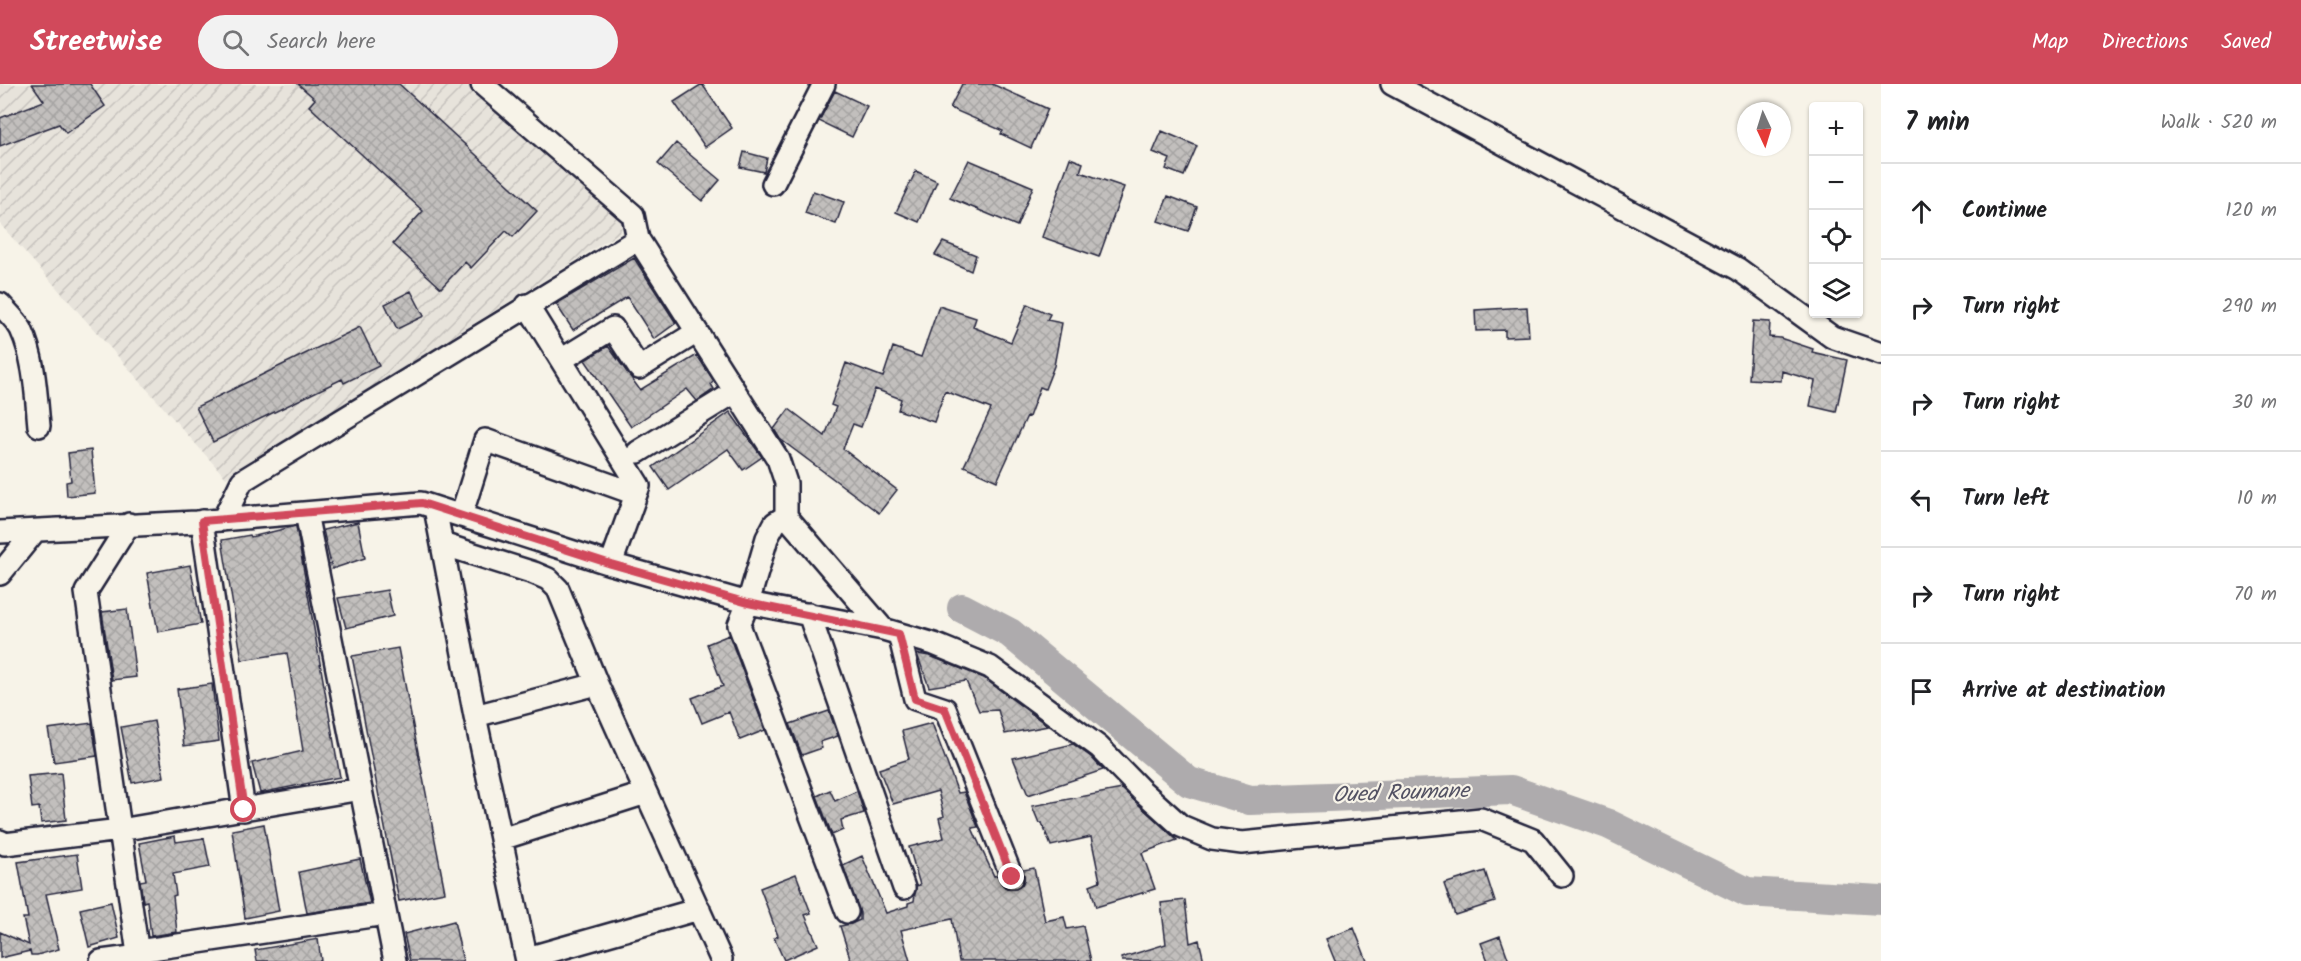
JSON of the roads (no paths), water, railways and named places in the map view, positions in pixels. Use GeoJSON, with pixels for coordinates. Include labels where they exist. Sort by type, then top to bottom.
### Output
{"type":"FeatureCollection","features":[{"type":"Feature","properties":{"kind":"street"},"geometry":{"type":"LineString","coordinates":[[482,84],[633,215],[638,239],[778,459],[786,483],[786,516],[891,631],[915,699],[945,709],[1012,877]]}},
{"type":"Feature","properties":{"kind":"street"},"geometry":{"type":"LineString","coordinates":[[772,184],[824,84]]}},
{"type":"Feature","properties":{"kind":"street"},"geometry":{"type":"LineString","coordinates":[[1392,84],[1738,268],[1832,337],[1881,354]]}},
{"type":"Feature","properties":{"kind":"street"},"geometry":{"type":"LineString","coordinates":[[244,810],[212,521],[242,481],[638,239]]}},
{"type":"Feature","properties":{"kind":"street"},"geometry":{"type":"LineString","coordinates":[[0,304],[20,327],[27,346],[39,426]]}},
{"type":"Feature","properties":{"kind":"street"},"geometry":{"type":"LineString","coordinates":[[527,305],[639,486],[611,564]]}},
{"type":"Feature","properties":{"kind":"street"},"geometry":{"type":"LineString","coordinates":[[561,360],[613,328],[639,368],[697,332]]}},
{"type":"Feature","properties":{"kind":"street"},"geometry":{"type":"LineString","coordinates":[[639,452],[735,392]]}},
{"type":"Feature","properties":{"kind":"street"},"geometry":{"type":"LineString","coordinates":[[461,516],[485,440],[636,494]]}},
{"type":"Feature","properties":{"kind":"street"},"geometry":{"type":"LineString","coordinates":[[0,532],[212,521],[422,503],[611,564],[748,603],[891,631],[934,644],[990,667],[1099,747],[1180,826],[1212,839],[1242,843],[1285,840],[1398,826],[1481,819],[1533,840],[1562,876]]}},
{"type":"Feature","properties":{"kind":"street"},"geometry":{"type":"LineString","coordinates":[[435,508],[475,716],[527,960],[699,909]]}},
{"type":"Feature","properties":{"kind":"street"},"geometry":{"type":"LineString","coordinates":[[306,513],[395,961]]}},
{"type":"Feature","properties":{"kind":"street"},"geometry":{"type":"LineString","coordinates":[[786,516],[775,524],[767,538],[748,603],[739,625],[847,912]]}},
{"type":"Feature","properties":{"kind":"street"},"geometry":{"type":"LineString","coordinates":[[129,524],[86,592],[139,956]]}},
{"type":"Feature","properties":{"kind":"street"},"geometry":{"type":"LineString","coordinates":[[0,574],[35,531]]}},
{"type":"Feature","properties":{"kind":"street"},"geometry":{"type":"LineString","coordinates":[[442,544],[548,579],[558,589],[597,684],[721,959]]}},
{"type":"Feature","properties":{"kind":"street"},"geometry":{"type":"LineString","coordinates":[[809,615],[904,888]]}},
{"type":"Feature","properties":{"kind":"street"},"geometry":{"type":"LineString","coordinates":[[475,716],[597,684]]}},
{"type":"Feature","properties":{"kind":"street"},"geometry":{"type":"LineString","coordinates":[[0,841],[5,844],[120,830],[361,789]]}},
{"type":"Feature","properties":{"kind":"street"},"geometry":{"type":"LineString","coordinates":[[501,839],[646,793]]}},
{"type":"Feature","properties":{"kind":"street"},"geometry":{"type":"LineString","coordinates":[[101,961],[385,914]]}},
{"type":"Feature","properties":{"kind":"waterway","name":"Oued Roumane"},"geometry":{"type":"LineString","coordinates":[[962,608],[1010,633],[1189,782],[1250,800],[1511,790],[1608,824],[1747,892],[1881,900]]}}]}
